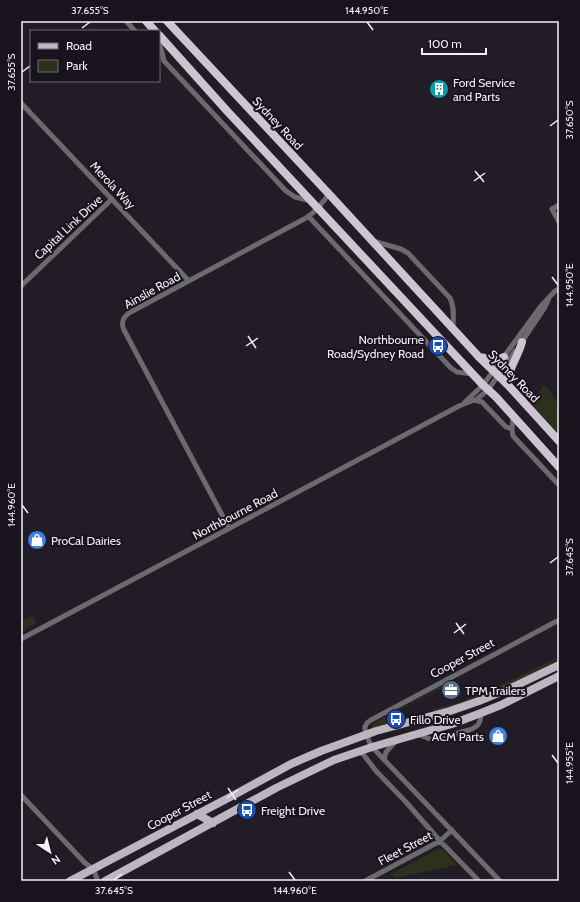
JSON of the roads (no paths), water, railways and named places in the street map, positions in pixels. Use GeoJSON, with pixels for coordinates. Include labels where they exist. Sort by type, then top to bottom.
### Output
{"type":"FeatureCollection","features":[{"type":"Feature","properties":{"kind":"highway"},"geometry":{"type":"LineString","coordinates":[[146,21],[154,30]]}},
{"type":"Feature","properties":{"kind":"highway","name":"Sydney Road"},"geometry":{"type":"LineString","coordinates":[[167,21],[559,441]]}},
{"type":"Feature","properties":{"kind":"highway"},"geometry":{"type":"LineString","coordinates":[[160,36],[228,112],[559,467]]}},
{"type":"Feature","properties":{"kind":"highway"},"geometry":{"type":"LineString","coordinates":[[507,384],[509,371],[522,342]]}},
{"type":"Feature","properties":{"kind":"highway"},"geometry":{"type":"LineString","coordinates":[[479,357],[496,360],[504,357]]}},
{"type":"Feature","properties":{"kind":"main road","name":"Cooper Street"},"geometry":{"type":"LineString","coordinates":[[70,881],[291,764],[321,751],[366,735],[467,706],[559,665]]}},
{"type":"Feature","properties":{"kind":"main road"},"geometry":{"type":"LineString","coordinates":[[106,881],[276,788],[334,760],[372,747],[452,724],[501,705],[559,676]]}},
{"type":"Feature","properties":{"kind":"main road"},"geometry":{"type":"LineString","coordinates":[[492,696],[501,705]]}},
{"type":"Feature","properties":{"kind":"main road"},"geometry":{"type":"LineString","coordinates":[[467,706],[477,708],[481,713]]}},
{"type":"Feature","properties":{"kind":"main road"},"geometry":{"type":"LineString","coordinates":[[388,728],[387,730],[389,733],[397,740]]}},
{"type":"Feature","properties":{"kind":"main road"},"geometry":{"type":"LineString","coordinates":[[321,751],[328,753],[334,760]]}},
{"type":"Feature","properties":{"kind":"main road"},"geometry":{"type":"LineString","coordinates":[[197,814],[213,823]]}},
{"type":"Feature","properties":{"kind":"street"},"geometry":{"type":"LineString","coordinates":[[126,21],[135,30]]}},
{"type":"Feature","properties":{"kind":"street"},"geometry":{"type":"LineString","coordinates":[[160,44],[164,61]]}},
{"type":"Feature","properties":{"kind":"street"},"geometry":{"type":"LineString","coordinates":[[160,57],[286,191],[295,197],[312,201]]}},
{"type":"Feature","properties":{"kind":"street","name":"Merola Way"},"geometry":{"type":"LineString","coordinates":[[21,103],[189,281]]}},
{"type":"Feature","properties":{"kind":"street","name":"Ainslie Road"},"geometry":{"type":"LineString","coordinates":[[230,528],[127,337],[122,325],[124,317],[128,313],[309,217],[329,194]]}},
{"type":"Feature","properties":{"kind":"street","name":"Capital Link Drive"},"geometry":{"type":"LineString","coordinates":[[21,286],[112,199]]}},
{"type":"Feature","properties":{"kind":"street"},"geometry":{"type":"LineString","coordinates":[[559,205],[552,209],[559,222]]}},
{"type":"Feature","properties":{"kind":"street"},"geometry":{"type":"LineString","coordinates":[[309,217],[451,368],[457,372],[473,374]]}},
{"type":"Feature","properties":{"kind":"street"},"geometry":{"type":"LineString","coordinates":[[372,241],[401,249],[408,253],[450,298],[453,307],[452,328]]}},
{"type":"Feature","properties":{"kind":"street"},"geometry":{"type":"LineString","coordinates":[[496,374],[504,357],[541,306],[555,291],[559,289]]}},
{"type":"Feature","properties":{"kind":"street"},"geometry":{"type":"LineString","coordinates":[[486,388],[522,342],[545,307],[549,298]]}},
{"type":"Feature","properties":{"kind":"street","name":"Northbourne Road"},"geometry":{"type":"LineString","coordinates":[[459,406],[483,395],[486,388]]}},
{"type":"Feature","properties":{"kind":"street","name":"Northbourne Road"},"geometry":{"type":"LineString","coordinates":[[21,639],[459,406],[486,388]]}},
{"type":"Feature","properties":{"kind":"street"},"geometry":{"type":"LineString","coordinates":[[474,400],[482,402],[506,427],[512,429]]}},
{"type":"Feature","properties":{"kind":"street"},"geometry":{"type":"LineString","coordinates":[[513,417],[513,436],[559,485]]}},
{"type":"Feature","properties":{"kind":"street","name":"Cooper Street"},"geometry":{"type":"LineString","coordinates":[[366,735],[365,727],[371,720],[559,620]]}},
{"type":"Feature","properties":{"kind":"street"},"geometry":{"type":"LineString","coordinates":[[417,734],[430,739],[437,739],[474,729],[480,724],[481,713]]}},
{"type":"Feature","properties":{"kind":"street"},"geometry":{"type":"LineString","coordinates":[[366,735],[372,747],[500,881]]}},
{"type":"Feature","properties":{"kind":"street"},"geometry":{"type":"LineString","coordinates":[[384,760],[386,752],[397,740]]}},
{"type":"Feature","properties":{"kind":"street"},"geometry":{"type":"LineString","coordinates":[[358,752],[363,754],[376,771],[479,881]]}},
{"type":"Feature","properties":{"kind":"street"},"geometry":{"type":"LineString","coordinates":[[21,795],[92,869],[98,881]]}},
{"type":"Feature","properties":{"kind":"street","name":"Fleet Street"},"geometry":{"type":"LineString","coordinates":[[364,881],[440,840],[452,830]]}},
{"type":"Feature","properties":{"kind":"place","name":"Ford Service and Parts"},"geometry":{"type":"Point","coordinates":[439,89]}},
{"type":"Feature","properties":{"kind":"place","name":"Northbourne Road/Sydney Road"},"geometry":{"type":"Point","coordinates":[438,346]}},
{"type":"Feature","properties":{"kind":"place","name":"ProCal Dairies"},"geometry":{"type":"Point","coordinates":[37,540]}},
{"type":"Feature","properties":{"kind":"place","name":"TPM Trailers"},"geometry":{"type":"Point","coordinates":[451,690]}},
{"type":"Feature","properties":{"kind":"place","name":"Fillo Drive"},"geometry":{"type":"Point","coordinates":[396,719]}},
{"type":"Feature","properties":{"kind":"place","name":"ACM Parts"},"geometry":{"type":"Point","coordinates":[498,736]}},
{"type":"Feature","properties":{"kind":"place","name":"Freight Drive"},"geometry":{"type":"Point","coordinates":[247,810]}}]}
